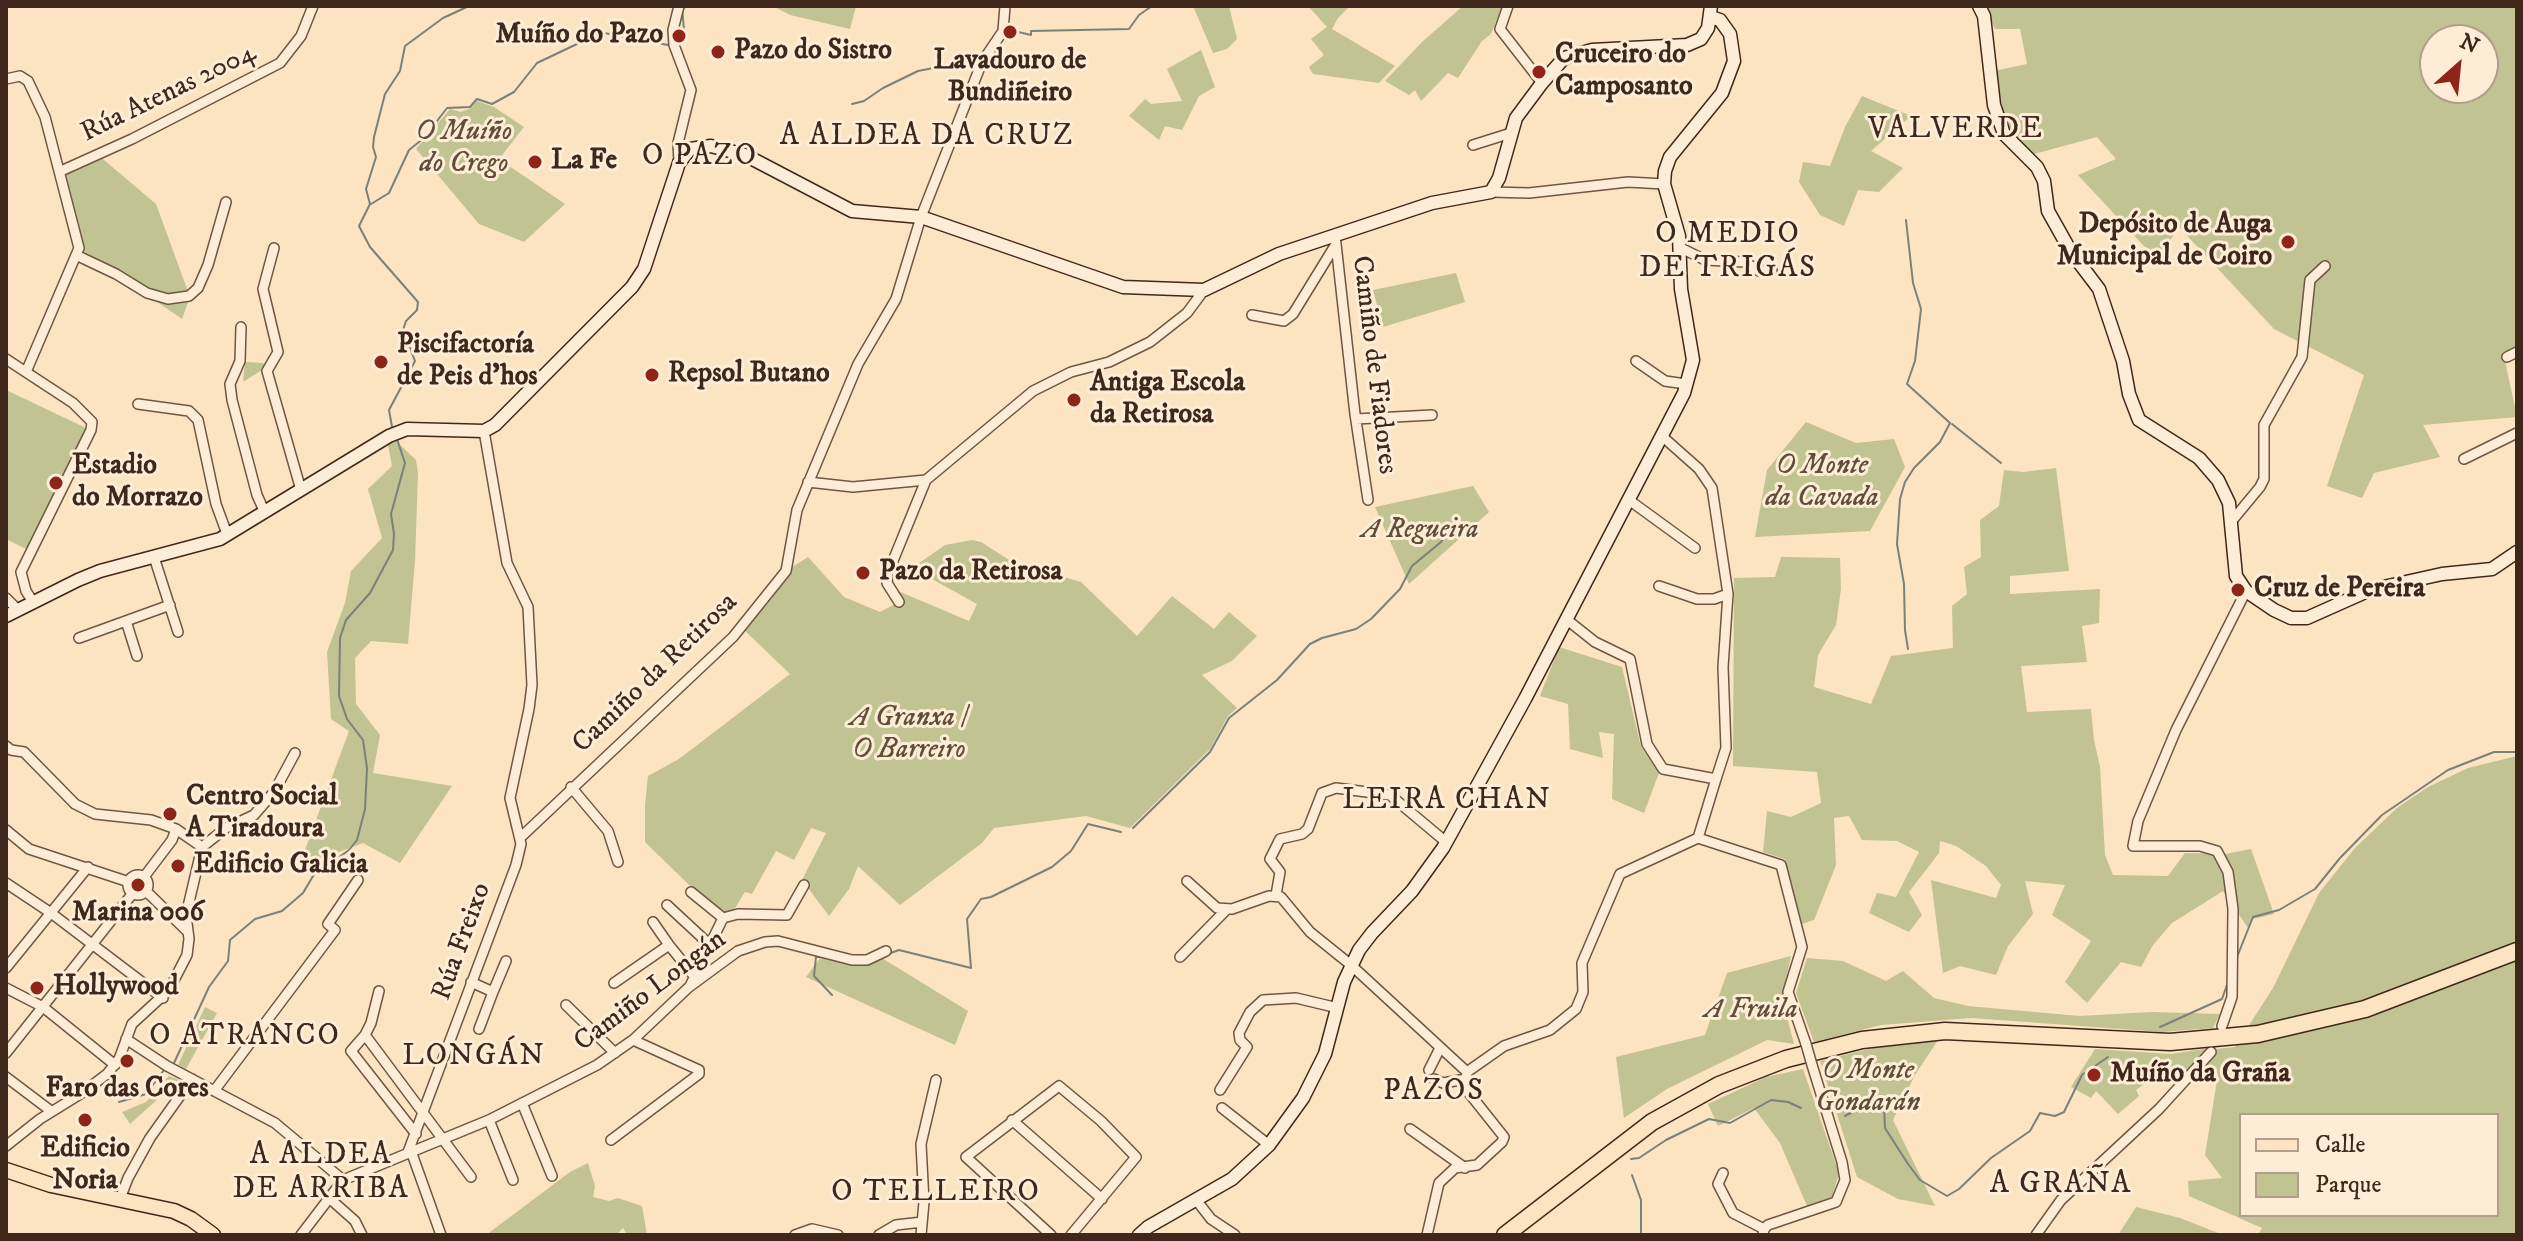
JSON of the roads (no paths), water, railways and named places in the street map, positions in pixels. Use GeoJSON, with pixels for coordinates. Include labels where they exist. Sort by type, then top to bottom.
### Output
{"type":"FeatureCollection","features":[{"type":"Feature","properties":{"kind":"highway"},"geometry":{"type":"LineString","coordinates":[[1505,1235],[1652,1122],[1719,1085],[1786,1059],[1862,1040],[1945,1031],[2170,1042],[2258,1034],[2365,1009],[2517,951]]}},
{"type":"Feature","properties":{"kind":"main road"},"geometry":{"type":"LineString","coordinates":[[6,1170],[51,1185],[174,1211],[213,1235]]}},
{"type":"Feature","properties":{"kind":"street","name":"Rúa Atenas 2004"},"geometry":{"type":"LineString","coordinates":[[61,171],[159,126],[280,63],[301,36],[313,6]]}},
{"type":"Feature","properties":{"kind":"street"},"geometry":{"type":"LineString","coordinates":[[679,6],[673,30],[674,45],[691,90],[678,143],[679,163]]}},
{"type":"Feature","properties":{"kind":"street","name":"Camiño da Retirosa"},"geometry":{"type":"LineString","coordinates":[[521,837],[733,637],[786,571],[797,510],[858,364],[896,299],[921,217],[982,62],[1003,31],[1005,6]]}},
{"type":"Feature","properties":{"kind":"street"},"geometry":{"type":"LineString","coordinates":[[1508,6],[1500,29],[1542,83]]}},
{"type":"Feature","properties":{"kind":"street"},"geometry":{"type":"LineString","coordinates":[[1979,6],[1984,16],[1994,105],[2004,134],[2037,167],[2044,181],[2048,211],[2071,252],[2099,289],[2139,420],[2199,458],[2218,480],[2227,497],[2236,576],[2246,591],[2291,618],[2307,618],[2370,590],[2442,574],[2492,569],[2517,552]]}},
{"type":"Feature","properties":{"kind":"street"},"geometry":{"type":"LineString","coordinates":[[1139,1235],[1232,1179],[1269,1145],[1303,1098],[1325,1054],[1351,965],[1372,933],[1412,891],[1446,842],[1663,437],[1693,360],[1681,289],[1679,236],[1664,184],[1665,171],[1670,157],[1722,93],[1734,61],[1730,34],[1711,11],[1701,39],[1687,45],[1592,50],[1564,58],[1516,118],[1499,178],[1491,192]]}},
{"type":"Feature","properties":{"kind":"street"},"geometry":{"type":"LineString","coordinates":[[6,79],[20,76],[28,81],[45,117],[79,248],[26,372]]}},
{"type":"Feature","properties":{"kind":"street"},"geometry":{"type":"LineString","coordinates":[[1473,145],[1511,133]]}},
{"type":"Feature","properties":{"kind":"street"},"geometry":{"type":"LineString","coordinates":[[6,598],[12,613],[100,571],[206,543],[265,513],[389,436],[407,429],[484,431],[495,425],[632,287],[644,269],[679,163],[690,149],[711,146],[745,155],[852,211],[921,217],[1123,287],[1204,290],[1279,254],[1336,240],[1432,203],[1491,192],[1529,193],[1628,182],[1664,184]]}},
{"type":"Feature","properties":{"kind":"street"},"geometry":{"type":"LineString","coordinates":[[76,255],[147,293],[168,299],[189,296],[198,288],[208,265],[226,202]]}},
{"type":"Feature","properties":{"kind":"street"},"geometry":{"type":"LineString","coordinates":[[1252,315],[1284,321],[1293,314],[1336,240]]}},
{"type":"Feature","properties":{"kind":"street","name":"Camiño de Fiadores"},"geometry":{"type":"LineString","coordinates":[[1336,240],[1368,500]]}},
{"type":"Feature","properties":{"kind":"street"},"geometry":{"type":"LineString","coordinates":[[1679,247],[1705,260],[1745,262],[1759,271],[1772,270]]}},
{"type":"Feature","properties":{"kind":"street"},"geometry":{"type":"LineString","coordinates":[[274,248],[263,289],[278,352],[267,371],[301,490]]}},
{"type":"Feature","properties":{"kind":"street"},"geometry":{"type":"LineString","coordinates":[[2231,522],[2264,479],[2264,425],[2302,357],[2310,280],[2325,266]]}},
{"type":"Feature","properties":{"kind":"street"},"geometry":{"type":"LineString","coordinates":[[899,602],[887,583],[888,573],[926,480],[1033,391],[1071,372],[1109,362],[1150,342],[1187,313],[1204,290]]}},
{"type":"Feature","properties":{"kind":"street"},"geometry":{"type":"LineString","coordinates":[[241,327],[240,361],[230,384],[232,400],[257,495],[265,513]]}},
{"type":"Feature","properties":{"kind":"street"},"geometry":{"type":"LineString","coordinates":[[6,359],[73,403],[92,422],[91,430],[21,572],[26,591],[33,602]]}},
{"type":"Feature","properties":{"kind":"street"},"geometry":{"type":"LineString","coordinates":[[1636,361],[1665,381],[1686,384]]}},
{"type":"Feature","properties":{"kind":"street"},"geometry":{"type":"LineString","coordinates":[[138,404],[189,411],[198,420],[216,504],[227,534]]}},
{"type":"Feature","properties":{"kind":"street"},"geometry":{"type":"LineString","coordinates":[[1356,419],[1432,415]]}},
{"type":"Feature","properties":{"kind":"street"},"geometry":{"type":"LineString","coordinates":[[484,431],[507,563],[528,607],[532,685],[510,798],[521,837]]}},
{"type":"Feature","properties":{"kind":"street"},"geometry":{"type":"LineString","coordinates":[[2464,459],[2517,433]]}},
{"type":"Feature","properties":{"kind":"street"},"geometry":{"type":"LineString","coordinates":[[1663,437],[1699,469],[1712,488],[1728,594],[1723,667],[1726,748],[1698,838]]}},
{"type":"Feature","properties":{"kind":"street"},"geometry":{"type":"LineString","coordinates":[[808,482],[853,487],[926,480]]}},
{"type":"Feature","properties":{"kind":"street"},"geometry":{"type":"LineString","coordinates":[[1629,500],[1695,548]]}},
{"type":"Feature","properties":{"kind":"street"},"geometry":{"type":"LineString","coordinates":[[154,557],[178,632]]}},
{"type":"Feature","properties":{"kind":"street"},"geometry":{"type":"LineString","coordinates":[[1659,586],[1697,599],[1714,599],[1728,594]]}},
{"type":"Feature","properties":{"kind":"street"},"geometry":{"type":"LineString","coordinates":[[2222,1026],[2232,997],[2233,909],[2228,872],[2217,851],[2200,846],[2133,846],[2138,821],[2176,730],[2246,591]]}},
{"type":"Feature","properties":{"kind":"street"},"geometry":{"type":"LineString","coordinates":[[79,638],[170,605]]}},
{"type":"Feature","properties":{"kind":"street"},"geometry":{"type":"LineString","coordinates":[[1566,619],[1595,642],[1630,659],[1647,744],[1663,769],[1716,779]]}},
{"type":"Feature","properties":{"kind":"street"},"geometry":{"type":"LineString","coordinates":[[126,621],[137,656]]}},
{"type":"Feature","properties":{"kind":"street"},"geometry":{"type":"LineString","coordinates":[[6,746],[24,752],[75,804],[95,814],[151,820],[176,829],[202,847]]}},
{"type":"Feature","properties":{"kind":"street"},"geometry":{"type":"LineString","coordinates":[[6,1146],[51,1111],[82,1093],[115,1065],[132,1024],[163,998],[184,964],[189,946],[186,915],[202,847],[226,828],[254,815],[274,792],[295,753]]}},
{"type":"Feature","properties":{"kind":"street"},"geometry":{"type":"LineString","coordinates":[[571,787],[608,831],[618,862]]}},
{"type":"Feature","properties":{"kind":"street"},"geometry":{"type":"LineString","coordinates":[[1276,895],[1280,872],[1270,859],[1280,839],[1302,834],[1308,829],[1322,793],[1336,788],[1390,795],[1446,842]]}},
{"type":"Feature","properties":{"kind":"street"},"geometry":{"type":"LineString","coordinates":[[144,877],[172,840],[176,829]]}},
{"type":"Feature","properties":{"kind":"street"},"geometry":{"type":"LineString","coordinates":[[6,830],[21,844],[38,852],[129,882]]}},
{"type":"Feature","properties":{"kind":"street","name":"Rúa Freixo"},"geometry":{"type":"LineString","coordinates":[[410,1151],[516,865],[521,837]]}},
{"type":"Feature","properties":{"kind":"street"},"geometry":{"type":"LineString","coordinates":[[1440,1048],[1432,1074],[1443,1083],[1466,1076],[1504,1046],[1550,1030],[1576,1009],[1583,992],[1582,963],[1620,874],[1698,838],[1781,865],[1802,947],[1788,992],[1845,1180],[1836,1202],[1768,1225],[1763,1232],[1733,1213],[1718,1184],[1723,1173]]}},
{"type":"Feature","properties":{"kind":"street"},"geometry":{"type":"LineString","coordinates":[[6,968],[88,867]]}},
{"type":"Feature","properties":{"kind":"street"},"geometry":{"type":"LineString","coordinates":[[135,876],[144,877],[148,884],[146,891],[138,895],[129,890],[129,882],[135,876]]}},
{"type":"Feature","properties":{"kind":"street"},"geometry":{"type":"LineString","coordinates":[[214,1091],[335,930],[328,924],[358,880]]}},
{"type":"Feature","properties":{"kind":"street"},"geometry":{"type":"LineString","coordinates":[[1187,881],[1217,908],[1227,909],[1276,895],[1281,897],[1310,932],[1351,965],[1466,1076],[1465,1088],[1504,1137],[1477,1165],[1455,1168],[1439,1183],[1427,1235]]}},
{"type":"Feature","properties":{"kind":"street"},"geometry":{"type":"LineString","coordinates":[[6,883],[163,998]]}},
{"type":"Feature","properties":{"kind":"street"},"geometry":{"type":"LineString","coordinates":[[689,987],[723,918],[738,914],[787,915],[804,885]]}},
{"type":"Feature","properties":{"kind":"street"},"geometry":{"type":"LineString","coordinates":[[146,891],[188,932]]}},
{"type":"Feature","properties":{"kind":"street"},"geometry":{"type":"LineString","coordinates":[[691,892],[723,918]]}},
{"type":"Feature","properties":{"kind":"street"},"geometry":{"type":"LineString","coordinates":[[6,1053],[133,893]]}},
{"type":"Feature","properties":{"kind":"street"},"geometry":{"type":"LineString","coordinates":[[667,905],[709,944]]}},
{"type":"Feature","properties":{"kind":"street"},"geometry":{"type":"LineString","coordinates":[[1180,957],[1227,909]]}},
{"type":"Feature","properties":{"kind":"street"},"geometry":{"type":"LineString","coordinates":[[653,922],[694,976]]}},
{"type":"Feature","properties":{"kind":"street","name":"Camiño Longán"},"geometry":{"type":"LineString","coordinates":[[343,1180],[489,1120],[615,1053],[689,987],[738,951],[765,942],[789,942],[852,960],[867,960],[886,951]]}},
{"type":"Feature","properties":{"kind":"street"},"geometry":{"type":"LineString","coordinates":[[614,983],[669,945]]}},
{"type":"Feature","properties":{"kind":"street"},"geometry":{"type":"LineString","coordinates":[[479,1029],[506,961]]}},
{"type":"Feature","properties":{"kind":"street"},"geometry":{"type":"LineString","coordinates":[[471,982],[493,992]]}},
{"type":"Feature","properties":{"kind":"street"},"geometry":{"type":"LineString","coordinates":[[6,988],[43,1007],[115,1065]]}},
{"type":"Feature","properties":{"kind":"street"},"geometry":{"type":"LineString","coordinates":[[379,991],[371,1023],[351,1051],[416,1134]]}},
{"type":"Feature","properties":{"kind":"street"},"geometry":{"type":"LineString","coordinates":[[1220,1090],[1247,1047],[1240,1040],[1239,1033],[1250,1012],[1263,1000],[1296,998],[1338,1008]]}},
{"type":"Feature","properties":{"kind":"street"},"geometry":{"type":"LineString","coordinates":[[566,1005],[615,1053]]}},
{"type":"Feature","properties":{"kind":"street"},"geometry":{"type":"LineString","coordinates":[[365,1035],[471,1177]]}},
{"type":"Feature","properties":{"kind":"street"},"geometry":{"type":"LineString","coordinates":[[126,1039],[192,1079],[275,1123],[343,1180],[301,1235]]}},
{"type":"Feature","properties":{"kind":"street"},"geometry":{"type":"LineString","coordinates":[[611,1140],[699,1074],[699,1070],[633,1040]]}},
{"type":"Feature","properties":{"kind":"street"},"geometry":{"type":"LineString","coordinates":[[2036,1235],[2061,1200],[2159,1109],[2211,1052]]}},
{"type":"Feature","properties":{"kind":"street"},"geometry":{"type":"LineString","coordinates":[[6,1077],[51,1111]]}},
{"type":"Feature","properties":{"kind":"street"},"geometry":{"type":"LineString","coordinates":[[120,1199],[150,1138],[192,1079]]}},
{"type":"Feature","properties":{"kind":"street"},"geometry":{"type":"LineString","coordinates":[[921,1235],[924,1202],[921,1144],[936,1080]]}},
{"type":"Feature","properties":{"kind":"street"},"geometry":{"type":"LineString","coordinates":[[1051,1235],[966,1157],[1059,1086],[1101,1121],[1136,1157],[1071,1235]]}},
{"type":"Feature","properties":{"kind":"street"},"geometry":{"type":"LineString","coordinates":[[522,1103],[552,1176]]}},
{"type":"Feature","properties":{"kind":"street"},"geometry":{"type":"LineString","coordinates":[[1222,1108],[1269,1145]]}},
{"type":"Feature","properties":{"kind":"street"},"geometry":{"type":"LineString","coordinates":[[489,1120],[513,1180]]}},
{"type":"Feature","properties":{"kind":"street"},"geometry":{"type":"LineString","coordinates":[[1012,1120],[1102,1199]]}},
{"type":"Feature","properties":{"kind":"street"},"geometry":{"type":"LineString","coordinates":[[1410,1129],[1465,1168]]}},
{"type":"Feature","properties":{"kind":"street"},"geometry":{"type":"LineString","coordinates":[[410,1151],[441,1235]]}},
{"type":"Feature","properties":{"kind":"street"},"geometry":{"type":"LineString","coordinates":[[328,1197],[347,1212],[362,1235]]}},
{"type":"Feature","properties":{"kind":"street"},"geometry":{"type":"LineString","coordinates":[[1197,1201],[1211,1219],[1235,1235]]}},
{"type":"Feature","properties":{"kind":"street"},"geometry":{"type":"LineString","coordinates":[[879,1235],[896,1225],[922,1222]]}},
{"type":"Feature","properties":{"kind":"street"},"geometry":{"type":"LineString","coordinates":[[795,1235],[812,1229],[838,1235]]}},
{"type":"Feature","properties":{"kind":"waterway"},"geometry":{"type":"LineString","coordinates":[[392,427],[389,410],[415,361],[403,330],[406,321],[417,310],[418,302],[370,247],[359,226],[370,204],[366,189],[376,157],[374,137],[385,94],[400,71],[405,46],[443,18],[469,6]]}},
{"type":"Feature","properties":{"kind":"waterway"},"geometry":{"type":"LineString","coordinates":[[679,43],[685,41],[682,8],[690,6]]}},
{"type":"Feature","properties":{"kind":"waterway"},"geometry":{"type":"LineString","coordinates":[[1005,37],[1014,31],[1031,35],[1031,31],[1129,29],[1139,15],[1152,6]]}},
{"type":"Feature","properties":{"kind":"waterway"},"geometry":{"type":"LineString","coordinates":[[371,204],[389,193],[409,150],[424,138],[447,108],[470,107],[477,99],[492,104],[514,92],[537,63],[599,32],[668,45]]}},
{"type":"Feature","properties":{"kind":"waterway"},"geometry":{"type":"LineString","coordinates":[[852,104],[864,101],[918,71],[954,64],[974,65]]}},
{"type":"Feature","properties":{"kind":"waterway"},"geometry":{"type":"LineString","coordinates":[[1906,220],[1913,283],[1921,309],[1915,361],[1907,384],[1950,423],[1940,442],[1914,468],[1905,482],[1900,499],[1897,544],[1904,584],[1908,649]]}},
{"type":"Feature","properties":{"kind":"waterway"},"geometry":{"type":"LineString","coordinates":[[1952,424],[2001,463]]}},
{"type":"Feature","properties":{"kind":"waterway"},"geometry":{"type":"LineString","coordinates":[[174,1063],[209,987],[228,961],[230,940],[255,919],[282,911],[303,893],[319,866],[335,860],[357,840],[365,809],[367,768],[363,740],[347,719],[339,696],[340,638],[346,620],[370,593],[393,550],[391,514],[405,463],[397,439]]}},
{"type":"Feature","properties":{"kind":"waterway"},"geometry":{"type":"LineString","coordinates":[[1133,828],[1210,752],[1229,718],[1277,680],[1310,644],[1356,629],[1371,619],[1400,589],[1412,566],[1441,542],[1456,519]]}},
{"type":"Feature","properties":{"kind":"waterway"},"geometry":{"type":"LineString","coordinates":[[2237,957],[2253,917],[2279,910],[2315,889],[2382,815],[2448,770],[2494,752],[2517,752]]}},
{"type":"Feature","properties":{"kind":"waterway"},"geometry":{"type":"LineString","coordinates":[[888,954],[899,950],[971,968],[967,919],[981,899],[1052,867],[1071,851],[1088,824],[1121,832]]}},
{"type":"Feature","properties":{"kind":"waterway"},"geometry":{"type":"LineString","coordinates":[[823,957],[816,957],[814,976],[832,995]]}},
{"type":"Feature","properties":{"kind":"waterway"},"geometry":{"type":"LineString","coordinates":[[2160,1027],[2222,999],[2228,982]]}},
{"type":"Feature","properties":{"kind":"waterway"},"geometry":{"type":"LineString","coordinates":[[1845,1116],[1865,1105],[1884,1106],[1885,1128],[1908,1164],[1920,1180],[1947,1196],[1959,1189],[1991,1158],[2030,1131],[2040,1113],[2055,1116],[2064,1112],[2082,1075],[2108,1057]]}},
{"type":"Feature","properties":{"kind":"waterway"},"geometry":{"type":"LineString","coordinates":[[119,1102],[146,1094],[164,1070]]}},
{"type":"Feature","properties":{"kind":"waterway"},"geometry":{"type":"LineString","coordinates":[[1631,1159],[1639,1158],[1666,1140],[1709,1119],[1730,1123],[1771,1100],[1788,1102],[1801,1108]]}},
{"type":"Feature","properties":{"kind":"waterway"},"geometry":{"type":"LineString","coordinates":[[1632,1175],[1641,1200],[1641,1235]]}},
{"type":"Feature","properties":{"kind":"place","name":"Lavadouro de Bundiñeiro"},"geometry":{"type":"Point","coordinates":[1010,32]}},
{"type":"Feature","properties":{"kind":"place","name":"Muíño do Pazo"},"geometry":{"type":"Point","coordinates":[679,36]}},
{"type":"Feature","properties":{"kind":"place","name":"Pazo do Sistro"},"geometry":{"type":"Point","coordinates":[718,52]}},
{"type":"Feature","properties":{"kind":"place","name":"Cruceiro do Camposanto"},"geometry":{"type":"Point","coordinates":[1539,72]}},
{"type":"Feature","properties":{"kind":"place","name":"La Fe"},"geometry":{"type":"Point","coordinates":[535,162]}},
{"type":"Feature","properties":{"kind":"place","name":"Depósito de Auga Municipal de Coiro"},"geometry":{"type":"Point","coordinates":[2288,242]}},
{"type":"Feature","properties":{"kind":"place","name":"Piscifactoría de Peis d'hos"},"geometry":{"type":"Point","coordinates":[381,362]}},
{"type":"Feature","properties":{"kind":"place","name":"Repsol Butano"},"geometry":{"type":"Point","coordinates":[652,375]}},
{"type":"Feature","properties":{"kind":"place","name":"Antiga Escola da Retirosa"},"geometry":{"type":"Point","coordinates":[1074,400]}},
{"type":"Feature","properties":{"kind":"place","name":"Estadio do Morrazo"},"geometry":{"type":"Point","coordinates":[56,483]}},
{"type":"Feature","properties":{"kind":"place","name":"Pazo da Retirosa"},"geometry":{"type":"Point","coordinates":[863,573]}},
{"type":"Feature","properties":{"kind":"place","name":"Cruz de Pereira"},"geometry":{"type":"Point","coordinates":[2238,590]}},
{"type":"Feature","properties":{"kind":"place","name":"Centro Social A Tiradoura"},"geometry":{"type":"Point","coordinates":[170,814]}},
{"type":"Feature","properties":{"kind":"place","name":"Edificio Galicia"},"geometry":{"type":"Point","coordinates":[178,866]}},
{"type":"Feature","properties":{"kind":"place","name":"Marina 006"},"geometry":{"type":"Point","coordinates":[138,885]}},
{"type":"Feature","properties":{"kind":"place","name":"Hollywood"},"geometry":{"type":"Point","coordinates":[37,988]}},
{"type":"Feature","properties":{"kind":"place","name":"Faro das Cores"},"geometry":{"type":"Point","coordinates":[127,1061]}},
{"type":"Feature","properties":{"kind":"place","name":"Muíño da Graña"},"geometry":{"type":"Point","coordinates":[2094,1075]}},
{"type":"Feature","properties":{"kind":"place","name":"Edificio Noria"},"geometry":{"type":"Point","coordinates":[85,1120]}},
{"type":"Feature","properties":{"kind":"district","name":"VALVERDE"},"geometry":{"type":"Point","coordinates":[1956,131]}},
{"type":"Feature","properties":{"kind":"district","name":"A ALDEA DA CRUZ"},"geometry":{"type":"Point","coordinates":[927,138]}},
{"type":"Feature","properties":{"kind":"district","name":"O PAZO"},"geometry":{"type":"Point","coordinates":[700,158]}},
{"type":"Feature","properties":{"kind":"district","name":"O MEDIO DE TRIGÁS"},"geometry":{"type":"Point","coordinates":[1728,253]}},
{"type":"Feature","properties":{"kind":"district","name":"LEIRA CHAN"},"geometry":{"type":"Point","coordinates":[1447,802]}},
{"type":"Feature","properties":{"kind":"district","name":"O ATRANCO"},"geometry":{"type":"Point","coordinates":[245,1038]}},
{"type":"Feature","properties":{"kind":"district","name":"LONGÁN"},"geometry":{"type":"Point","coordinates":[474,1058]}},
{"type":"Feature","properties":{"kind":"district","name":"PAZOS"},"geometry":{"type":"Point","coordinates":[1434,1093]}},
{"type":"Feature","properties":{"kind":"district","name":"A ALDEA DE ARRIBA"},"geometry":{"type":"Point","coordinates":[321,1174]}},
{"type":"Feature","properties":{"kind":"district","name":"A GRAÑA"},"geometry":{"type":"Point","coordinates":[2061,1186]}},
{"type":"Feature","properties":{"kind":"district","name":"O TELLEIRO"},"geometry":{"type":"Point","coordinates":[936,1194]}},
{"type":"Feature","properties":{"kind":"park label","name":"O Muíño do Crego"},"geometry":{"type":"Point","coordinates":[464,149]}},
{"type":"Feature","properties":{"kind":"park label","name":"O Monte da Cavada"},"geometry":{"type":"Point","coordinates":[1822,483]}},
{"type":"Feature","properties":{"kind":"park label","name":"A Regueira"},"geometry":{"type":"Point","coordinates":[1420,531]}},
{"type":"Feature","properties":{"kind":"park label","name":"A Granxa / O Barreiro"},"geometry":{"type":"Point","coordinates":[909,735]}},
{"type":"Feature","properties":{"kind":"park label","name":"A Fruila"},"geometry":{"type":"Point","coordinates":[1751,1011]}},
{"type":"Feature","properties":{"kind":"park label","name":"O Monte Gondarán"},"geometry":{"type":"Point","coordinates":[1868,1088]}}]}
